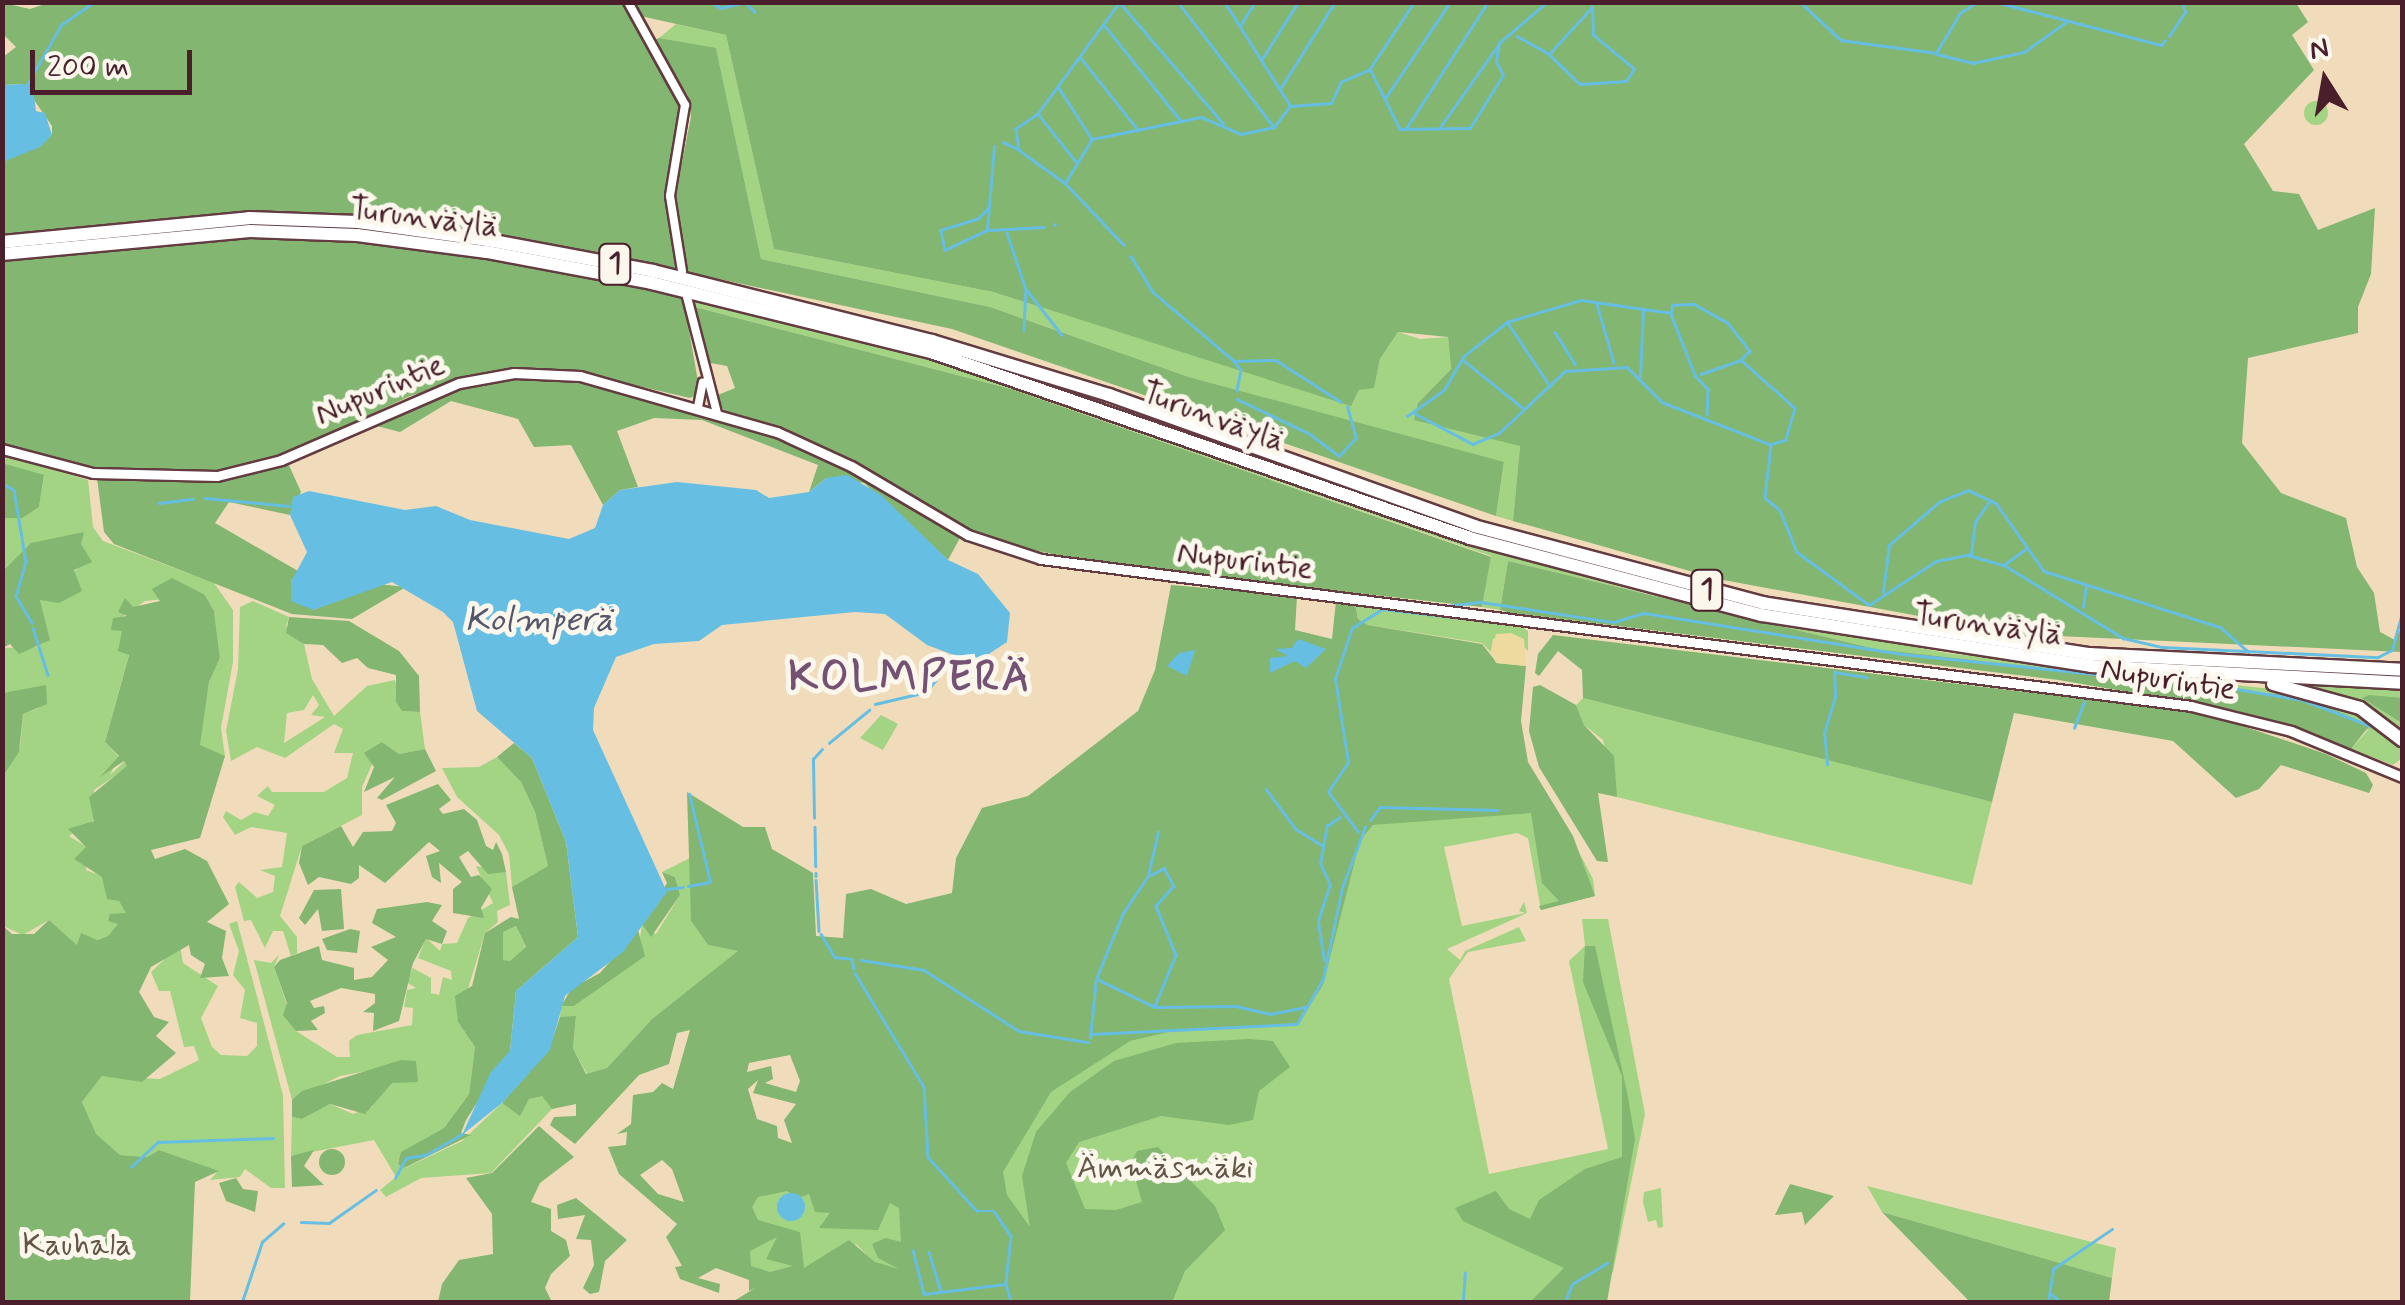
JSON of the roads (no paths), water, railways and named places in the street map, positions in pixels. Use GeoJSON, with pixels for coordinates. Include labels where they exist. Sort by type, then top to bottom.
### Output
{"type":"FeatureCollection","features":[{"type":"Feature","properties":{"kind":"highway","name":"Turunväylä"},"geometry":{"type":"LineString","coordinates":[[2,242],[249,218],[358,222],[488,240],[652,271],[932,341],[1109,395],[1508,537],[1763,602],[2090,654],[2402,670]]}},
{"type":"Feature","properties":{"kind":"highway","name":"Turunväylä"},"geometry":{"type":"LineString","coordinates":[[2,254],[204,234],[304,231],[417,241],[542,262],[931,352],[1470,538],[1652,589],[1953,650],[2246,678],[2402,683]]}},
{"type":"Feature","properties":{"kind":"highway"},"geometry":{"type":"LineString","coordinates":[[2246,678],[2360,708],[2402,740]]}},
{"type":"Feature","properties":{"kind":"main road","name":"Nupurintie"},"geometry":{"type":"LineString","coordinates":[[2,449],[59,468],[201,477],[258,468],[434,390],[514,373],[618,382],[827,453],[968,535],[1041,559],[2191,706],[2291,731],[2402,777]]}},
{"type":"Feature","properties":{"kind":"street"},"geometry":{"type":"LineString","coordinates":[[628,2],[684,105],[670,196],[682,271]]}},
{"type":"Feature","properties":{"kind":"street"},"geometry":{"type":"LineString","coordinates":[[687,297],[703,378],[717,413]]}},
{"type":"Feature","properties":{"kind":"street"},"geometry":{"type":"LineString","coordinates":[[698,407],[703,378]]}},
{"type":"Feature","properties":{"kind":"water"},"geometry":{"type":"Polygon","coordinates":[[[3,85],[33,88],[36,111],[45,113],[52,135],[40,147],[3,162],[3,85]]]}},
{"type":"Feature","properties":{"kind":"water","name":"Kolmperä"},"geometry":{"type":"Polygon","coordinates":[[[847,475],[881,495],[948,560],[978,574],[1010,613],[1007,642],[975,663],[927,645],[885,614],[855,612],[722,625],[699,641],[654,644],[616,657],[594,708],[593,730],[667,892],[623,952],[565,996],[550,1050],[502,1103],[462,1135],[491,1072],[510,1051],[516,991],[578,937],[566,842],[532,758],[477,711],[453,622],[443,612],[392,582],[313,610],[291,601],[291,582],[307,552],[290,515],[293,497],[309,491],[405,510],[436,506],[470,520],[569,539],[595,528],[603,505],[620,490],[677,482],[756,490],[769,498],[809,492],[826,478],[847,475]]]}},
{"type":"Feature","properties":{"kind":"water"},"geometry":{"type":"Polygon","coordinates":[[[1298,639],[1326,649],[1306,668],[1295,661],[1270,673],[1270,658],[1288,656],[1275,649],[1292,648],[1298,639]]]}},
{"type":"Feature","properties":{"kind":"water"},"geometry":{"type":"Polygon","coordinates":[[[1195,650],[1187,676],[1167,666],[1179,653],[1195,650]]]}},
{"type":"Feature","properties":{"kind":"water"},"geometry":{"type":"Polygon","coordinates":[[[791,1193],[801,1197],[805,1207],[801,1217],[791,1221],[781,1217],[777,1207],[781,1197],[791,1193]]]}},
{"type":"Feature","properties":{"kind":"waterway"},"geometry":{"type":"LineString","coordinates":[[27,85],[61,25],[94,2]]}},
{"type":"Feature","properties":{"kind":"waterway"},"geometry":{"type":"LineString","coordinates":[[711,2],[721,8],[745,2],[755,12]]}},
{"type":"Feature","properties":{"kind":"waterway"},"geometry":{"type":"LineString","coordinates":[[1120,2],[1038,114],[1016,129],[1019,150],[1065,183],[1092,139],[1201,117],[1241,134],[1274,127],[1290,106],[1224,2]]}},
{"type":"Feature","properties":{"kind":"waterway"},"geometry":{"type":"LineString","coordinates":[[1178,2],[1274,127]]}},
{"type":"Feature","properties":{"kind":"waterway"},"geometry":{"type":"LineString","coordinates":[[1240,26],[1255,2]]}},
{"type":"Feature","properties":{"kind":"waterway"},"geometry":{"type":"LineString","coordinates":[[1262,59],[1298,2]]}},
{"type":"Feature","properties":{"kind":"waterway"},"geometry":{"type":"LineString","coordinates":[[1280,89],[1335,2]]}},
{"type":"Feature","properties":{"kind":"waterway"},"geometry":{"type":"LineString","coordinates":[[1371,67],[1414,2]]}},
{"type":"Feature","properties":{"kind":"waterway"},"geometry":{"type":"LineString","coordinates":[[1386,97],[1450,2]]}},
{"type":"Feature","properties":{"kind":"waterway"},"geometry":{"type":"LineString","coordinates":[[1407,127],[1488,2]]}},
{"type":"Feature","properties":{"kind":"waterway"},"geometry":{"type":"LineString","coordinates":[[1290,106],[1331,103],[1341,82],[1370,69],[1400,129],[1470,128],[1503,75],[1496,62],[1499,43],[1547,2]]}},
{"type":"Feature","properties":{"kind":"waterway"},"geometry":{"type":"LineString","coordinates":[[1517,36],[1549,54],[1580,84],[1626,81],[1634,69],[1593,35],[1592,2]]}},
{"type":"Feature","properties":{"kind":"waterway"},"geometry":{"type":"LineString","coordinates":[[1800,2],[1841,40],[1936,53],[1960,13],[1977,2]]}},
{"type":"Feature","properties":{"kind":"waterway"},"geometry":{"type":"LineString","coordinates":[[1996,2],[2161,45],[2165,40]]}},
{"type":"Feature","properties":{"kind":"waterway"},"geometry":{"type":"LineString","coordinates":[[2169,36],[2185,12],[2182,2]]}},
{"type":"Feature","properties":{"kind":"waterway"},"geometry":{"type":"LineString","coordinates":[[1121,4],[1223,123]]}},
{"type":"Feature","properties":{"kind":"waterway"},"geometry":{"type":"LineString","coordinates":[[1550,53],[1592,7]]}},
{"type":"Feature","properties":{"kind":"waterway"},"geometry":{"type":"LineString","coordinates":[[1937,54],[1973,63],[2024,52],[2066,22]]}},
{"type":"Feature","properties":{"kind":"waterway"},"geometry":{"type":"LineString","coordinates":[[1105,26],[1181,121]]}},
{"type":"Feature","properties":{"kind":"waterway"},"geometry":{"type":"LineString","coordinates":[[1440,127],[1499,44]]}},
{"type":"Feature","properties":{"kind":"waterway"},"geometry":{"type":"LineString","coordinates":[[1081,58],[1138,130]]}},
{"type":"Feature","properties":{"kind":"waterway"},"geometry":{"type":"LineString","coordinates":[[1059,88],[1092,139]]}},
{"type":"Feature","properties":{"kind":"waterway"},"geometry":{"type":"LineString","coordinates":[[1039,115],[1077,163]]}},
{"type":"Feature","properties":{"kind":"waterway"},"geometry":{"type":"LineString","coordinates":[[1003,142],[1018,149]]}},
{"type":"Feature","properties":{"kind":"waterway"},"geometry":{"type":"LineString","coordinates":[[989,208],[978,219],[941,230],[945,250],[987,230],[994,146]]}},
{"type":"Feature","properties":{"kind":"waterway"},"geometry":{"type":"LineString","coordinates":[[1066,184],[1124,245]]}},
{"type":"Feature","properties":{"kind":"waterway"},"geometry":{"type":"LineString","coordinates":[[989,230],[1044,227]]}},
{"type":"Feature","properties":{"kind":"waterway"},"geometry":{"type":"LineString","coordinates":[[1007,233],[1026,289],[1024,330]]}},
{"type":"Feature","properties":{"kind":"waterway"},"geometry":{"type":"LineString","coordinates":[[1131,256],[1153,292],[1234,361],[1276,360],[1341,402]]}},
{"type":"Feature","properties":{"kind":"waterway"},"geometry":{"type":"LineString","coordinates":[[1026,289],[1062,335]]}},
{"type":"Feature","properties":{"kind":"waterway"},"geometry":{"type":"LineString","coordinates":[[1407,416],[1444,390],[1464,356],[1507,322],[1581,300],[1671,313],[1672,305],[1694,304],[1728,323],[1750,351],[1741,360],[1795,408],[1786,440],[1771,445]]}},
{"type":"Feature","properties":{"kind":"waterway"},"geometry":{"type":"LineString","coordinates":[[1597,304],[1614,363]]}},
{"type":"Feature","properties":{"kind":"waterway"},"geometry":{"type":"LineString","coordinates":[[1640,377],[1643,310]]}},
{"type":"Feature","properties":{"kind":"waterway"},"geometry":{"type":"LineString","coordinates":[[1671,314],[1695,375],[1708,389],[1707,414]]}},
{"type":"Feature","properties":{"kind":"waterway"},"geometry":{"type":"LineString","coordinates":[[1508,323],[1550,386]]}},
{"type":"Feature","properties":{"kind":"waterway"},"geometry":{"type":"LineString","coordinates":[[1555,332],[1575,364]]}},
{"type":"Feature","properties":{"kind":"waterway"},"geometry":{"type":"LineString","coordinates":[[1463,360],[1523,408]]}},
{"type":"Feature","properties":{"kind":"waterway"},"geometry":{"type":"LineString","coordinates":[[1701,374],[1741,360]]}},
{"type":"Feature","properties":{"kind":"waterway"},"geometry":{"type":"LineString","coordinates":[[1234,361],[1241,370],[1237,391]]}},
{"type":"Feature","properties":{"kind":"waterway"},"geometry":{"type":"LineString","coordinates":[[1414,413],[1473,444],[1499,433],[1565,371],[1627,367],[1662,402],[1769,444]]}},
{"type":"Feature","properties":{"kind":"waterway"},"geometry":{"type":"LineString","coordinates":[[1237,399],[1310,434],[1339,456],[1356,438],[1347,407]]}},
{"type":"Feature","properties":{"kind":"waterway"},"geometry":{"type":"LineString","coordinates":[[1771,445],[1765,498],[1780,510],[1797,552],[1868,604]]}},
{"type":"Feature","properties":{"kind":"waterway"},"geometry":{"type":"LineString","coordinates":[[2,483],[14,490],[26,562],[16,596],[32,623]]}},
{"type":"Feature","properties":{"kind":"waterway"},"geometry":{"type":"LineString","coordinates":[[1883,592],[1889,545],[1939,502],[1968,490],[1996,503],[2044,571],[2220,627],[2249,652]]}},
{"type":"Feature","properties":{"kind":"waterway"},"geometry":{"type":"LineString","coordinates":[[205,498],[289,506]]}},
{"type":"Feature","properties":{"kind":"waterway"},"geometry":{"type":"LineString","coordinates":[[159,503],[193,499]]}},
{"type":"Feature","properties":{"kind":"waterway"},"geometry":{"type":"LineString","coordinates":[[1971,554],[1975,522],[1989,502]]}},
{"type":"Feature","properties":{"kind":"waterway"},"geometry":{"type":"LineString","coordinates":[[2005,564],[2027,548]]}},
{"type":"Feature","properties":{"kind":"waterway"},"geometry":{"type":"LineString","coordinates":[[1869,605],[1936,561],[1968,555],[2004,565],[2123,638],[2162,647],[2378,657],[2392,650],[2402,613]]}},
{"type":"Feature","properties":{"kind":"waterway"},"geometry":{"type":"LineString","coordinates":[[2083,607],[2086,585]]}},
{"type":"Feature","properties":{"kind":"waterway"},"geometry":{"type":"LineString","coordinates":[[1446,606],[1481,602],[1614,622],[1644,613],[1902,654],[2231,688],[2303,700],[2376,728]]}},
{"type":"Feature","properties":{"kind":"waterway"},"geometry":{"type":"LineString","coordinates":[[1358,832],[1328,792],[1348,762],[1335,679],[1352,628],[1383,609],[1506,623]]}},
{"type":"Feature","properties":{"kind":"waterway"},"geometry":{"type":"LineString","coordinates":[[33,628],[48,675]]}},
{"type":"Feature","properties":{"kind":"waterway"},"geometry":{"type":"LineString","coordinates":[[875,704],[926,692],[955,656]]}},
{"type":"Feature","properties":{"kind":"waterway"},"geometry":{"type":"LineString","coordinates":[[1827,765],[1824,733],[1835,696],[1834,672],[1867,677]]}},
{"type":"Feature","properties":{"kind":"waterway"},"geometry":{"type":"LineString","coordinates":[[2074,728],[2084,702]]}},
{"type":"Feature","properties":{"kind":"waterway"},"geometry":{"type":"LineString","coordinates":[[829,743],[869,710]]}},
{"type":"Feature","properties":{"kind":"waterway"},"geometry":{"type":"LineString","coordinates":[[814,818],[813,759],[822,749]]}},
{"type":"Feature","properties":{"kind":"waterway"},"geometry":{"type":"LineString","coordinates":[[1266,789],[1296,829],[1322,845]]}},
{"type":"Feature","properties":{"kind":"waterway"},"geometry":{"type":"LineString","coordinates":[[688,886],[710,882],[689,794]]}},
{"type":"Feature","properties":{"kind":"waterway"},"geometry":{"type":"LineString","coordinates":[[1370,820],[1380,807],[1497,810]]}},
{"type":"Feature","properties":{"kind":"waterway"},"geometry":{"type":"LineString","coordinates":[[1324,960],[1318,921],[1330,885],[1320,864],[1327,826],[1340,817]]}},
{"type":"Feature","properties":{"kind":"waterway"},"geometry":{"type":"LineString","coordinates":[[815,827],[816,866]]}},
{"type":"Feature","properties":{"kind":"waterway"},"geometry":{"type":"LineString","coordinates":[[1091,1034],[1297,1024],[1323,979],[1342,888],[1365,827]]}},
{"type":"Feature","properties":{"kind":"waterway"},"geometry":{"type":"LineString","coordinates":[[1090,1038],[1096,979],[1123,913],[1148,876],[1158,832]]}},
{"type":"Feature","properties":{"kind":"waterway"},"geometry":{"type":"LineString","coordinates":[[1151,875],[1164,868],[1174,886],[1156,906],[1176,955],[1155,1006]]}},
{"type":"Feature","properties":{"kind":"waterway"},"geometry":{"type":"LineString","coordinates":[[816,880],[819,931]]}},
{"type":"Feature","properties":{"kind":"waterway"},"geometry":{"type":"LineString","coordinates":[[667,889],[683,887]]}},
{"type":"Feature","properties":{"kind":"waterway"},"geometry":{"type":"LineString","coordinates":[[821,934],[835,957],[852,959],[854,969]]}},
{"type":"Feature","properties":{"kind":"waterway"},"geometry":{"type":"LineString","coordinates":[[861,960],[924,970],[1019,1031],[1088,1042]]}},
{"type":"Feature","properties":{"kind":"waterway"},"geometry":{"type":"LineString","coordinates":[[855,973],[924,1087],[928,1157],[977,1211],[994,1211],[1011,1236],[1006,1283],[1011,1302]]}},
{"type":"Feature","properties":{"kind":"waterway"},"geometry":{"type":"LineString","coordinates":[[1097,979],[1155,1007],[1236,1006],[1270,1014],[1305,1007]]}},
{"type":"Feature","properties":{"kind":"waterway"},"geometry":{"type":"LineString","coordinates":[[395,1178],[406,1158],[426,1155],[462,1134]]}},
{"type":"Feature","properties":{"kind":"waterway"},"geometry":{"type":"LineString","coordinates":[[131,1167],[158,1142],[273,1138]]}},
{"type":"Feature","properties":{"kind":"waterway"},"geometry":{"type":"LineString","coordinates":[[301,1222],[329,1223],[376,1190]]}},
{"type":"Feature","properties":{"kind":"waterway"},"geometry":{"type":"LineString","coordinates":[[242,1302],[262,1242],[283,1224]]}},
{"type":"Feature","properties":{"kind":"waterway"},"geometry":{"type":"LineString","coordinates":[[2048,1302],[2053,1269],[2112,1229]]}},
{"type":"Feature","properties":{"kind":"waterway"},"geometry":{"type":"LineString","coordinates":[[913,1250],[924,1294],[1005,1284]]}},
{"type":"Feature","properties":{"kind":"waterway"},"geometry":{"type":"LineString","coordinates":[[929,1252],[941,1291]]}},
{"type":"Feature","properties":{"kind":"waterway"},"geometry":{"type":"LineString","coordinates":[[1565,1302],[1572,1284],[1607,1263]]}},
{"type":"Feature","properties":{"kind":"waterway"},"geometry":{"type":"LineString","coordinates":[[1463,1300],[1465,1273]]}},
{"type":"Feature","properties":{"kind":"waterway"},"geometry":{"type":"LineString","coordinates":[[2051,1294],[2061,1302]]}},
{"type":"Feature","properties":{"kind":"district","name":"KOLMPERÄ"},"geometry":{"type":"Point","coordinates":[910,679]}},
{"type":"Feature","properties":{"kind":"park label","name":"Ämmäsmäki"},"geometry":{"type":"Point","coordinates":[1165,1168]}},
{"type":"Feature","properties":{"kind":"park label","name":"Kauhala"},"geometry":{"type":"Point","coordinates":[77,1245]}}]}
